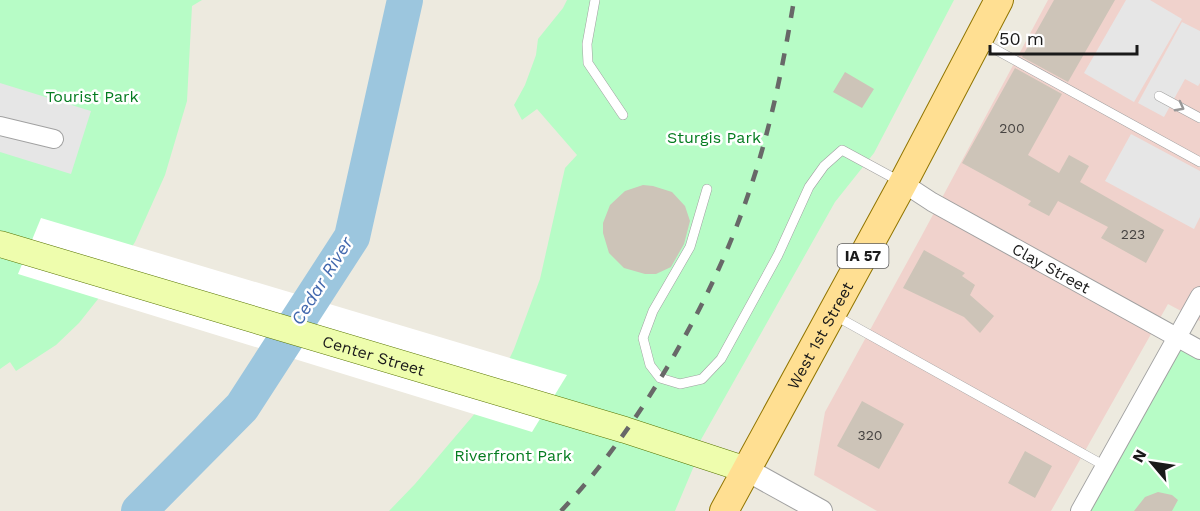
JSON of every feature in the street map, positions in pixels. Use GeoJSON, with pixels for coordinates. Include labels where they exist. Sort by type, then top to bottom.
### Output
{"type":"FeatureCollection","features":[{"type":"Feature","properties":{"kind":"main road","name":"West 1st Street"},"geometry":{"type":"LineString","coordinates":[[724,511],[903,183],[999,0]]}},
{"type":"Feature","properties":{"kind":"main road","name":"Center Street"},"geometry":{"type":"LineString","coordinates":[[0,244],[549,408],[747,470]]}},
{"type":"Feature","properties":{"kind":"street"},"geometry":{"type":"LineString","coordinates":[[0,126],[54,139]]}},
{"type":"Feature","properties":{"kind":"street","name":"Clay Street"},"geometry":{"type":"LineString","coordinates":[[903,183],[942,208],[1200,350]]}},
{"type":"Feature","properties":{"kind":"street"},"geometry":{"type":"LineString","coordinates":[[1080,511],[1200,296]]}},
{"type":"Feature","properties":{"kind":"street"},"geometry":{"type":"LineString","coordinates":[[747,470],[821,511]]}},
{"type":"Feature","properties":{"kind":"lane"},"geometry":{"type":"LineString","coordinates":[[595,0],[587,44],[588,63],[623,115]]}},
{"type":"Feature","properties":{"kind":"lane"},"geometry":{"type":"LineString","coordinates":[[978,40],[1200,162]]}},
{"type":"Feature","properties":{"kind":"lane"},"geometry":{"type":"LineString","coordinates":[[1159,96],[1200,118]]}},
{"type":"Feature","properties":{"kind":"lane"},"geometry":{"type":"LineString","coordinates":[[706,189],[690,247],[653,312],[643,338],[650,365],[660,378],[680,384],[702,379],[721,359],[778,255],[809,187],[824,166],[842,150],[903,183]]}},
{"type":"Feature","properties":{"kind":"lane"},"geometry":{"type":"LineString","coordinates":[[832,314],[1105,466]]}},
{"type":"Feature","properties":{"kind":"shaded area"},"geometry":{"type":"Polygon","coordinates":[[[1048,0],[1200,0],[1200,321],[1168,304],[1051,511],[877,511],[814,475],[825,412],[1048,0]]]}},
{"type":"Feature","properties":{"kind":"shaded area"},"geometry":{"type":"Polygon","coordinates":[[[1126,0],[1150,0],[1182,19],[1134,102],[1084,73],[1126,0]]]}},
{"type":"Feature","properties":{"kind":"shaded area"},"geometry":{"type":"Polygon","coordinates":[[[1182,22],[1200,31],[1200,83],[1198,86],[1185,79],[1164,117],[1138,103],[1182,22]]]}},
{"type":"Feature","properties":{"kind":"shaded area"},"geometry":{"type":"Polygon","coordinates":[[[0,83],[91,111],[71,174],[0,152],[0,83]]]}},
{"type":"Feature","properties":{"kind":"shaded area"},"geometry":{"type":"Polygon","coordinates":[[[1131,134],[1200,171],[1200,217],[1194,229],[1105,181],[1131,134]]]}},
{"type":"Feature","properties":{"kind":"green space","name":"Tourist Park"},"geometry":{"type":"Polygon","coordinates":[[[0,0],[202,0],[192,6],[187,101],[165,175],[135,242],[106,289],[79,323],[56,345],[16,371],[10,362],[0,369],[0,0]]]}},
{"type":"Feature","properties":{"kind":"green space","name":"Sturgis Park"},"geometry":{"type":"Polygon","coordinates":[[[567,0],[954,0],[874,153],[835,202],[694,452],[699,454],[675,511],[389,511],[494,391],[514,349],[540,279],[565,168],[577,155],[537,109],[522,120],[514,105],[525,85],[536,55],[538,39],[567,0]]]}},
{"type":"Feature","properties":{"kind":"green space"},"geometry":{"type":"Polygon","coordinates":[[[1177,338],[1200,350],[1200,511],[1080,511],[1177,338]]]}},
{"type":"Feature","properties":{"kind":"pier"},"geometry":{"type":"Polygon","coordinates":[[[41,218],[567,375],[532,432],[18,274],[41,218]]]}},
{"type":"Feature","properties":{"kind":"building"},"geometry":{"type":"Polygon","coordinates":[[[1054,0],[1115,0],[1068,82],[1022,57],[1054,0]]]}},
{"type":"Feature","properties":{"kind":"building"},"geometry":{"type":"Polygon","coordinates":[[[1015,68],[1062,94],[1028,155],[1059,173],[1069,155],[1089,166],[1080,182],[1164,230],[1146,263],[1101,238],[1108,227],[1058,201],[1049,216],[1028,205],[1031,201],[962,163],[1015,68]]]}},
{"type":"Feature","properties":{"kind":"building"},"geometry":{"type":"Polygon","coordinates":[[[845,72],[874,89],[862,108],[833,92],[845,72]]]}},
{"type":"Feature","properties":{"kind":"building"},"geometry":{"type":"Polygon","coordinates":[[[643,185],[672,192],[685,206],[690,221],[684,244],[671,267],[656,274],[645,274],[624,268],[609,253],[603,233],[603,223],[610,205],[625,191],[643,185]]]}},
{"type":"Feature","properties":{"kind":"building"},"geometry":{"type":"Polygon","coordinates":[[[924,250],[965,273],[962,276],[975,285],[970,295],[994,316],[980,333],[964,317],[903,288],[924,250]]]}},
{"type":"Feature","properties":{"kind":"building"},"geometry":{"type":"Polygon","coordinates":[[[862,401],[904,424],[879,469],[837,446],[862,401]]]}},
{"type":"Feature","properties":{"kind":"building"},"geometry":{"type":"Polygon","coordinates":[[[1025,451],[1052,466],[1035,498],[1008,483],[1025,451]]]}},
{"type":"Feature","properties":{"kind":"building"},"geometry":{"type":"Polygon","coordinates":[[[1158,492],[1172,495],[1178,500],[1172,511],[1134,511],[1145,497],[1158,492]]]}},
{"type":"Feature","properties":{"kind":"waterway","name":"Cedar River"},"geometry":{"type":"LineString","coordinates":[[139,511],[242,407],[352,237],[405,0]]}},
{"type":"Feature","properties":{"kind":"railway"},"geometry":{"type":"LineString","coordinates":[[561,511],[590,479],[645,404],[670,363],[714,278],[733,236],[763,147],[794,0]]}},
{"type":"Feature","properties":{"kind":"park label","name":"Riverfront Park"},"geometry":{"type":"Point","coordinates":[513,455]}}]}
